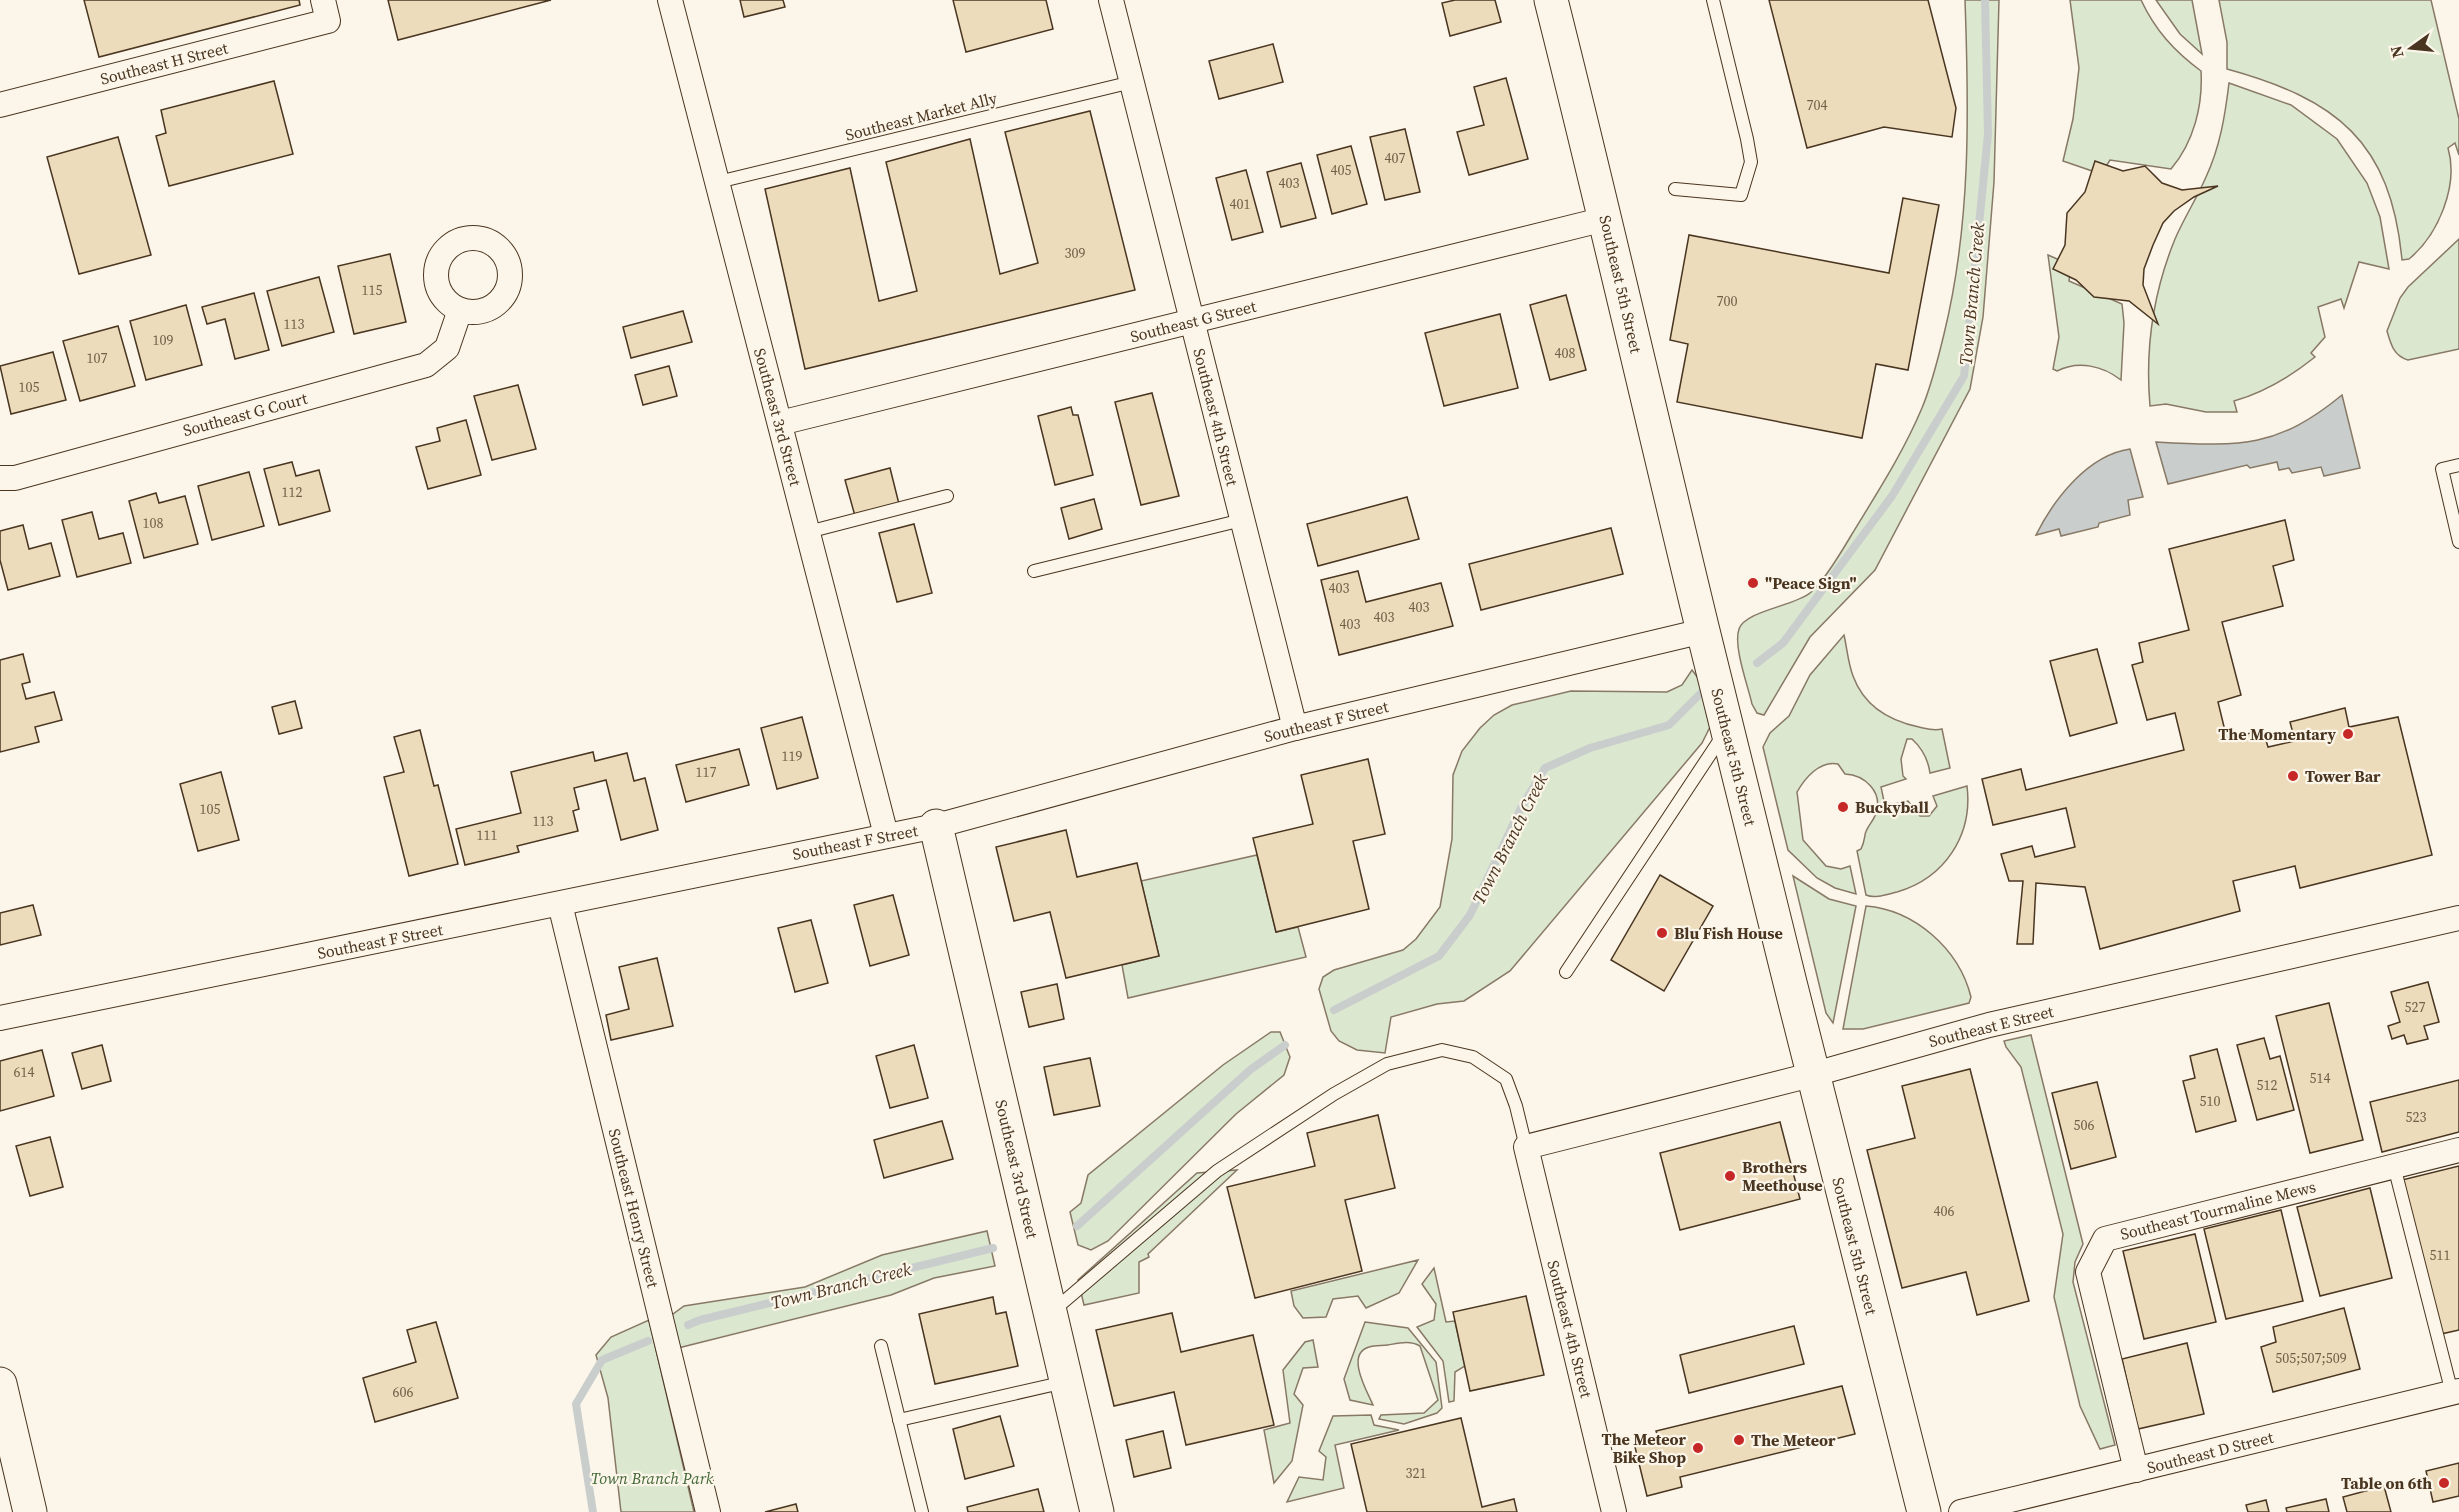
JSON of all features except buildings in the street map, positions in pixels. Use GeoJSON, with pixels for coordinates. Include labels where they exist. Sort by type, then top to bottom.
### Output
{"type":"FeatureCollection","features":[{"type":"Feature","properties":{"kind":"street","name":"Southeast 3rd Street"},"geometry":{"type":"LineString","coordinates":[[670,0],[886,835]]}},
{"type":"Feature","properties":{"kind":"street","name":"Southeast 4th Street"},"geometry":{"type":"LineString","coordinates":[[1111,0],[1295,728]]}},
{"type":"Feature","properties":{"kind":"street","name":"Southeast 5th Street"},"geometry":{"type":"LineString","coordinates":[[1551,0],[1811,1075],[1924,1512]]}},
{"type":"Feature","properties":{"kind":"street","name":"Southeast H Street"},"geometry":{"type":"LineString","coordinates":[[0,105],[326,11]]}},
{"type":"Feature","properties":{"kind":"street","name":"Southeast G Street"},"geometry":{"type":"LineString","coordinates":[[780,423],[1605,219]]}},
{"type":"Feature","properties":{"kind":"street","name":"Southeast G Court"},"geometry":{"type":"LineString","coordinates":[[0,478],[15,478],[426,365],[447,348],[460,310]]}},
{"type":"Feature","properties":{"kind":"street","name":"Southeast F Street"},"geometry":{"type":"LineString","coordinates":[[0,1018],[936,826],[1295,728],[1703,630]]}},
{"type":"Feature","properties":{"kind":"street","name":"Southeast 3rd Street"},"geometry":{"type":"LineString","coordinates":[[936,826],[1097,1512]]}},
{"type":"Feature","properties":{"kind":"street","name":"Southeast Henry Street"},"geometry":{"type":"LineString","coordinates":[[560,904],[708,1512]]}},
{"type":"Feature","properties":{"kind":"street","name":"Southeast E Street"},"geometry":{"type":"LineString","coordinates":[[1526,1147],[1811,1075],[2021,1017],[2459,918]]}},
{"type":"Feature","properties":{"kind":"street","name":"Southeast 4th Street"},"geometry":{"type":"LineString","coordinates":[[1526,1147],[1614,1512]]}},
{"type":"Feature","properties":{"kind":"street","name":"Southeast Tourmaline Mews"},"geometry":{"type":"LineString","coordinates":[[2136,1470],[2088,1272],[2105,1239],[2459,1150]]}},
{"type":"Feature","properties":{"kind":"street"},"geometry":{"type":"LineString","coordinates":[[0,1384],[4,1421],[30,1512]]}},
{"type":"Feature","properties":{"kind":"street","name":"Southeast D Street"},"geometry":{"type":"LineString","coordinates":[[1961,1512],[2455,1392]]}},
{"type":"Feature","properties":{"kind":"lane"},"geometry":{"type":"LineString","coordinates":[[1675,189],[1741,195],[1751,162],[1713,0]]}},
{"type":"Feature","properties":{"kind":"lane","name":"Southeast Market Ally"},"geometry":{"type":"LineString","coordinates":[[718,183],[1131,82]]}},
{"type":"Feature","properties":{"kind":"lane"},"geometry":{"type":"LineString","coordinates":[[2459,465],[2442,469],[2459,542]]}},
{"type":"Feature","properties":{"kind":"lane"},"geometry":{"type":"LineString","coordinates":[[808,532],[947,496]]}},
{"type":"Feature","properties":{"kind":"lane"},"geometry":{"type":"LineString","coordinates":[[1034,571],[1242,520]]}},
{"type":"Feature","properties":{"kind":"lane"},"geometry":{"type":"LineString","coordinates":[[1566,972],[1727,729]]}},
{"type":"Feature","properties":{"kind":"lane"},"geometry":{"type":"LineString","coordinates":[[1050,1313],[1217,1171],[1334,1094],[1387,1064],[1442,1050],[1473,1057],[1506,1079],[1516,1106],[1526,1147]]}},
{"type":"Feature","properties":{"kind":"lane"},"geometry":{"type":"LineString","coordinates":[[2394,1166],[2455,1392]]}},
{"type":"Feature","properties":{"kind":"lane"},"geometry":{"type":"LineString","coordinates":[[881,1346],[922,1512]]}},
{"type":"Feature","properties":{"kind":"lane"},"geometry":{"type":"LineString","coordinates":[[899,1420],[1067,1382]]}},
{"type":"Feature","properties":{"kind":"green space"},"geometry":{"type":"Polygon","coordinates":[[[1965,0],[1999,0],[1994,182],[1983,317],[1970,389],[1875,570],[1810,637],[1764,715],[1757,713],[1752,704],[1739,655],[1739,629],[1743,623],[1760,613],[1803,598],[1827,574],[1907,441],[1929,390],[1953,293],[1964,210],[1967,126],[1965,0]]]}},
{"type":"Feature","properties":{"kind":"green space"},"geometry":{"type":"Polygon","coordinates":[[[2070,0],[2141,0],[2152,21],[2166,39],[2201,71],[2200,97],[2195,123],[2186,147],[2171,169],[2110,160],[2101,174],[2063,161],[2073,119],[2079,68],[2070,0]]]}},
{"type":"Feature","properties":{"kind":"green space"},"geometry":{"type":"Polygon","coordinates":[[[2156,0],[2192,0],[2202,54],[2180,34],[2156,0]]]}},
{"type":"Feature","properties":{"kind":"green space"},"geometry":{"type":"Polygon","coordinates":[[[2219,0],[2431,0],[2459,119],[2459,155],[2455,143],[2448,148],[2451,178],[2444,209],[2429,237],[2409,259],[2402,260],[2396,219],[2385,184],[2371,155],[2351,131],[2327,111],[2299,95],[2227,69],[2227,42],[2219,0]]]}},
{"type":"Feature","properties":{"kind":"green space"},"geometry":{"type":"Polygon","coordinates":[[[2229,83],[2291,105],[2337,139],[2367,183],[2380,217],[2389,269],[2359,262],[2344,308],[2341,299],[2318,307],[2325,337],[2311,353],[2315,357],[2277,383],[2234,401],[2237,412],[2206,412],[2166,404],[2150,406],[2150,342],[2161,280],[2182,223],[2211,166],[2224,119],[2229,83]]]}},
{"type":"Feature","properties":{"kind":"green space"},"geometry":{"type":"Polygon","coordinates":[[[2459,239],[2459,349],[2408,360],[2403,358],[2394,349],[2387,331],[2400,298],[2408,287],[2459,239]]]}},
{"type":"Feature","properties":{"kind":"green space"},"geometry":{"type":"Polygon","coordinates":[[[2048,255],[2071,265],[2069,281],[2122,304],[2124,323],[2121,380],[2106,371],[2090,366],[2074,366],[2057,371],[2053,369],[2059,337],[2048,255]]]}},
{"type":"Feature","properties":{"kind":"green space"},"geometry":{"type":"Polygon","coordinates":[[[1844,635],[1853,676],[1871,704],[1898,721],[1928,729],[1942,729],[1950,768],[1930,773],[1922,750],[1912,739],[1907,739],[1901,759],[1903,776],[1906,779],[1881,787],[1885,806],[1908,801],[1920,816],[1929,816],[1937,806],[1933,796],[1967,786],[1968,804],[1960,837],[1942,865],[1914,885],[1897,892],[1877,896],[1866,895],[1857,851],[1861,849],[1866,832],[1876,813],[1877,798],[1871,786],[1859,778],[1845,774],[1838,764],[1831,763],[1814,771],[1797,792],[1803,840],[1826,866],[1841,869],[1850,866],[1856,894],[1835,888],[1817,878],[1788,850],[1763,747],[1770,733],[1789,716],[1810,675],[1844,635]]]}},
{"type":"Feature","properties":{"kind":"green space"},"geometry":{"type":"Polygon","coordinates":[[[1692,670],[1698,678],[1710,727],[1702,743],[1510,971],[1464,1001],[1437,1004],[1391,1017],[1385,1053],[1357,1050],[1339,1041],[1331,1031],[1319,989],[1323,977],[1334,970],[1403,950],[1416,939],[1440,907],[1452,839],[1453,775],[1462,751],[1480,728],[1494,715],[1512,705],[1571,691],[1667,692],[1682,685],[1692,670]]]}},
{"type":"Feature","properties":{"kind":"green space"},"geometry":{"type":"Polygon","coordinates":[[[1257,855],[1276,932],[1298,927],[1306,957],[1128,998],[1122,965],[1159,956],[1141,881],[1257,855]]]}},
{"type":"Feature","properties":{"kind":"green space"},"geometry":{"type":"Polygon","coordinates":[[[1793,876],[1829,899],[1856,906],[1833,1023],[1826,1013],[1793,876]]]}},
{"type":"Feature","properties":{"kind":"green space"},"geometry":{"type":"Polygon","coordinates":[[[1866,906],[1901,915],[1932,935],[1945,948],[1965,979],[1971,997],[1969,1003],[1863,1029],[1843,1029],[1866,906]]]}},
{"type":"Feature","properties":{"kind":"green space"},"geometry":{"type":"Polygon","coordinates":[[[1271,1032],[1280,1032],[1290,1057],[1284,1075],[1236,1114],[1108,1241],[1091,1250],[1078,1245],[1070,1212],[1081,1203],[1088,1175],[1223,1065],[1271,1032]]]}},
{"type":"Feature","properties":{"kind":"green space"},"geometry":{"type":"Polygon","coordinates":[[[2031,1035],[2083,1244],[2075,1262],[2073,1282],[2115,1445],[2100,1449],[2080,1406],[2054,1297],[2063,1234],[2021,1067],[2004,1041],[2031,1035]]]}},
{"type":"Feature","properties":{"kind":"green space"},"geometry":{"type":"Polygon","coordinates":[[[1237,1170],[1148,1254],[1149,1257],[1139,1262],[1139,1293],[1084,1305],[1078,1280],[1197,1173],[1237,1170]]]}},
{"type":"Feature","properties":{"kind":"green space"},"geometry":{"type":"Polygon","coordinates":[[[987,1231],[995,1266],[934,1278],[891,1295],[678,1348],[669,1317],[684,1306],[805,1287],[882,1255],[987,1231]]]}},
{"type":"Feature","properties":{"kind":"green space"},"geometry":{"type":"Polygon","coordinates":[[[1418,1260],[1399,1293],[1366,1308],[1358,1296],[1333,1299],[1326,1317],[1303,1318],[1294,1306],[1291,1291],[1418,1260]]]}},
{"type":"Feature","properties":{"kind":"green space"},"geometry":{"type":"Polygon","coordinates":[[[1434,1268],[1446,1322],[1455,1321],[1465,1366],[1455,1372],[1454,1401],[1449,1402],[1443,1361],[1417,1327],[1434,1320],[1436,1304],[1422,1284],[1434,1268]]]}},
{"type":"Feature","properties":{"kind":"green space","name":"Town Branch Park"},"geometry":{"type":"Polygon","coordinates":[[[649,1320],[694,1512],[621,1512],[608,1398],[596,1355],[611,1337],[649,1320]]]}},
{"type":"Feature","properties":{"kind":"green space"},"geometry":{"type":"Polygon","coordinates":[[[1365,1322],[1408,1328],[1436,1362],[1442,1408],[1437,1413],[1404,1424],[1379,1419],[1381,1415],[1424,1413],[1438,1400],[1420,1346],[1412,1343],[1374,1346],[1362,1351],[1358,1365],[1373,1405],[1350,1400],[1344,1379],[1365,1322]]]}},
{"type":"Feature","properties":{"kind":"green space"},"geometry":{"type":"Polygon","coordinates":[[[1313,1340],[1318,1367],[1303,1368],[1294,1394],[1303,1405],[1292,1461],[1274,1483],[1264,1430],[1290,1423],[1283,1370],[1305,1342],[1313,1340]]]}},
{"type":"Feature","properties":{"kind":"green space"},"geometry":{"type":"Polygon","coordinates":[[[1371,1415],[1374,1425],[1399,1430],[1335,1445],[1344,1488],[1287,1502],[1299,1477],[1323,1480],[1326,1457],[1319,1451],[1333,1416],[1371,1415]]]}},
{"type":"Feature","properties":{"kind":"shaded area"},"geometry":{"type":"Polygon","coordinates":[[[2342,395],[2360,468],[2324,476],[2321,467],[2292,473],[2289,468],[2279,470],[2277,462],[2250,468],[2247,465],[2168,484],[2156,442],[2210,444],[2255,441],[2296,426],[2342,395]]]}},
{"type":"Feature","properties":{"kind":"shaded area"},"geometry":{"type":"Polygon","coordinates":[[[2130,449],[2143,497],[2128,500],[2130,515],[2099,523],[2098,527],[2061,536],[2059,529],[2036,535],[2052,507],[2087,469],[2115,453],[2130,449]]]}},
{"type":"Feature","properties":{"kind":"waterway","name":"Town Branch Creek"},"geometry":{"type":"LineString","coordinates":[[1757,663],[1783,643],[1892,496],[1964,376],[1988,134],[1985,0]]}},
{"type":"Feature","properties":{"kind":"waterway","name":"Town Branch Creek"},"geometry":{"type":"LineString","coordinates":[[1334,1010],[1439,956],[1470,915],[1521,808],[1545,768],[1590,748],[1669,725],[1701,693]]}},
{"type":"Feature","properties":{"kind":"waterway","name":"Town Branch Creek"},"geometry":{"type":"LineString","coordinates":[[1077,1226],[1250,1070],[1285,1045]]}},
{"type":"Feature","properties":{"kind":"waterway","name":"Town Branch Creek"},"geometry":{"type":"LineString","coordinates":[[688,1325],[700,1320],[993,1248]]}},
{"type":"Feature","properties":{"kind":"waterway","name":"Town Branch Creek"},"geometry":{"type":"LineString","coordinates":[[593,1512],[576,1404],[602,1360],[648,1341]]}},
{"type":"Feature","properties":{"kind":"place","name":"\"Peace Sign\""},"geometry":{"type":"Point","coordinates":[1753,583]}},
{"type":"Feature","properties":{"kind":"place","name":"The Momentary"},"geometry":{"type":"Point","coordinates":[2348,734]}},
{"type":"Feature","properties":{"kind":"place","name":"Tower Bar"},"geometry":{"type":"Point","coordinates":[2293,776]}},
{"type":"Feature","properties":{"kind":"place","name":"Buckyball"},"geometry":{"type":"Point","coordinates":[1843,807]}},
{"type":"Feature","properties":{"kind":"place","name":"Blu Fish House"},"geometry":{"type":"Point","coordinates":[1662,933]}},
{"type":"Feature","properties":{"kind":"place","name":"Brothers Meethouse"},"geometry":{"type":"Point","coordinates":[1730,1176]}},
{"type":"Feature","properties":{"kind":"place","name":"The Meteor"},"geometry":{"type":"Point","coordinates":[1739,1440]}},
{"type":"Feature","properties":{"kind":"place","name":"The Meteor Bike Shop"},"geometry":{"type":"Point","coordinates":[1698,1448]}},
{"type":"Feature","properties":{"kind":"place","name":"Table on 6th"},"geometry":{"type":"Point","coordinates":[2444,1483]}}]}
